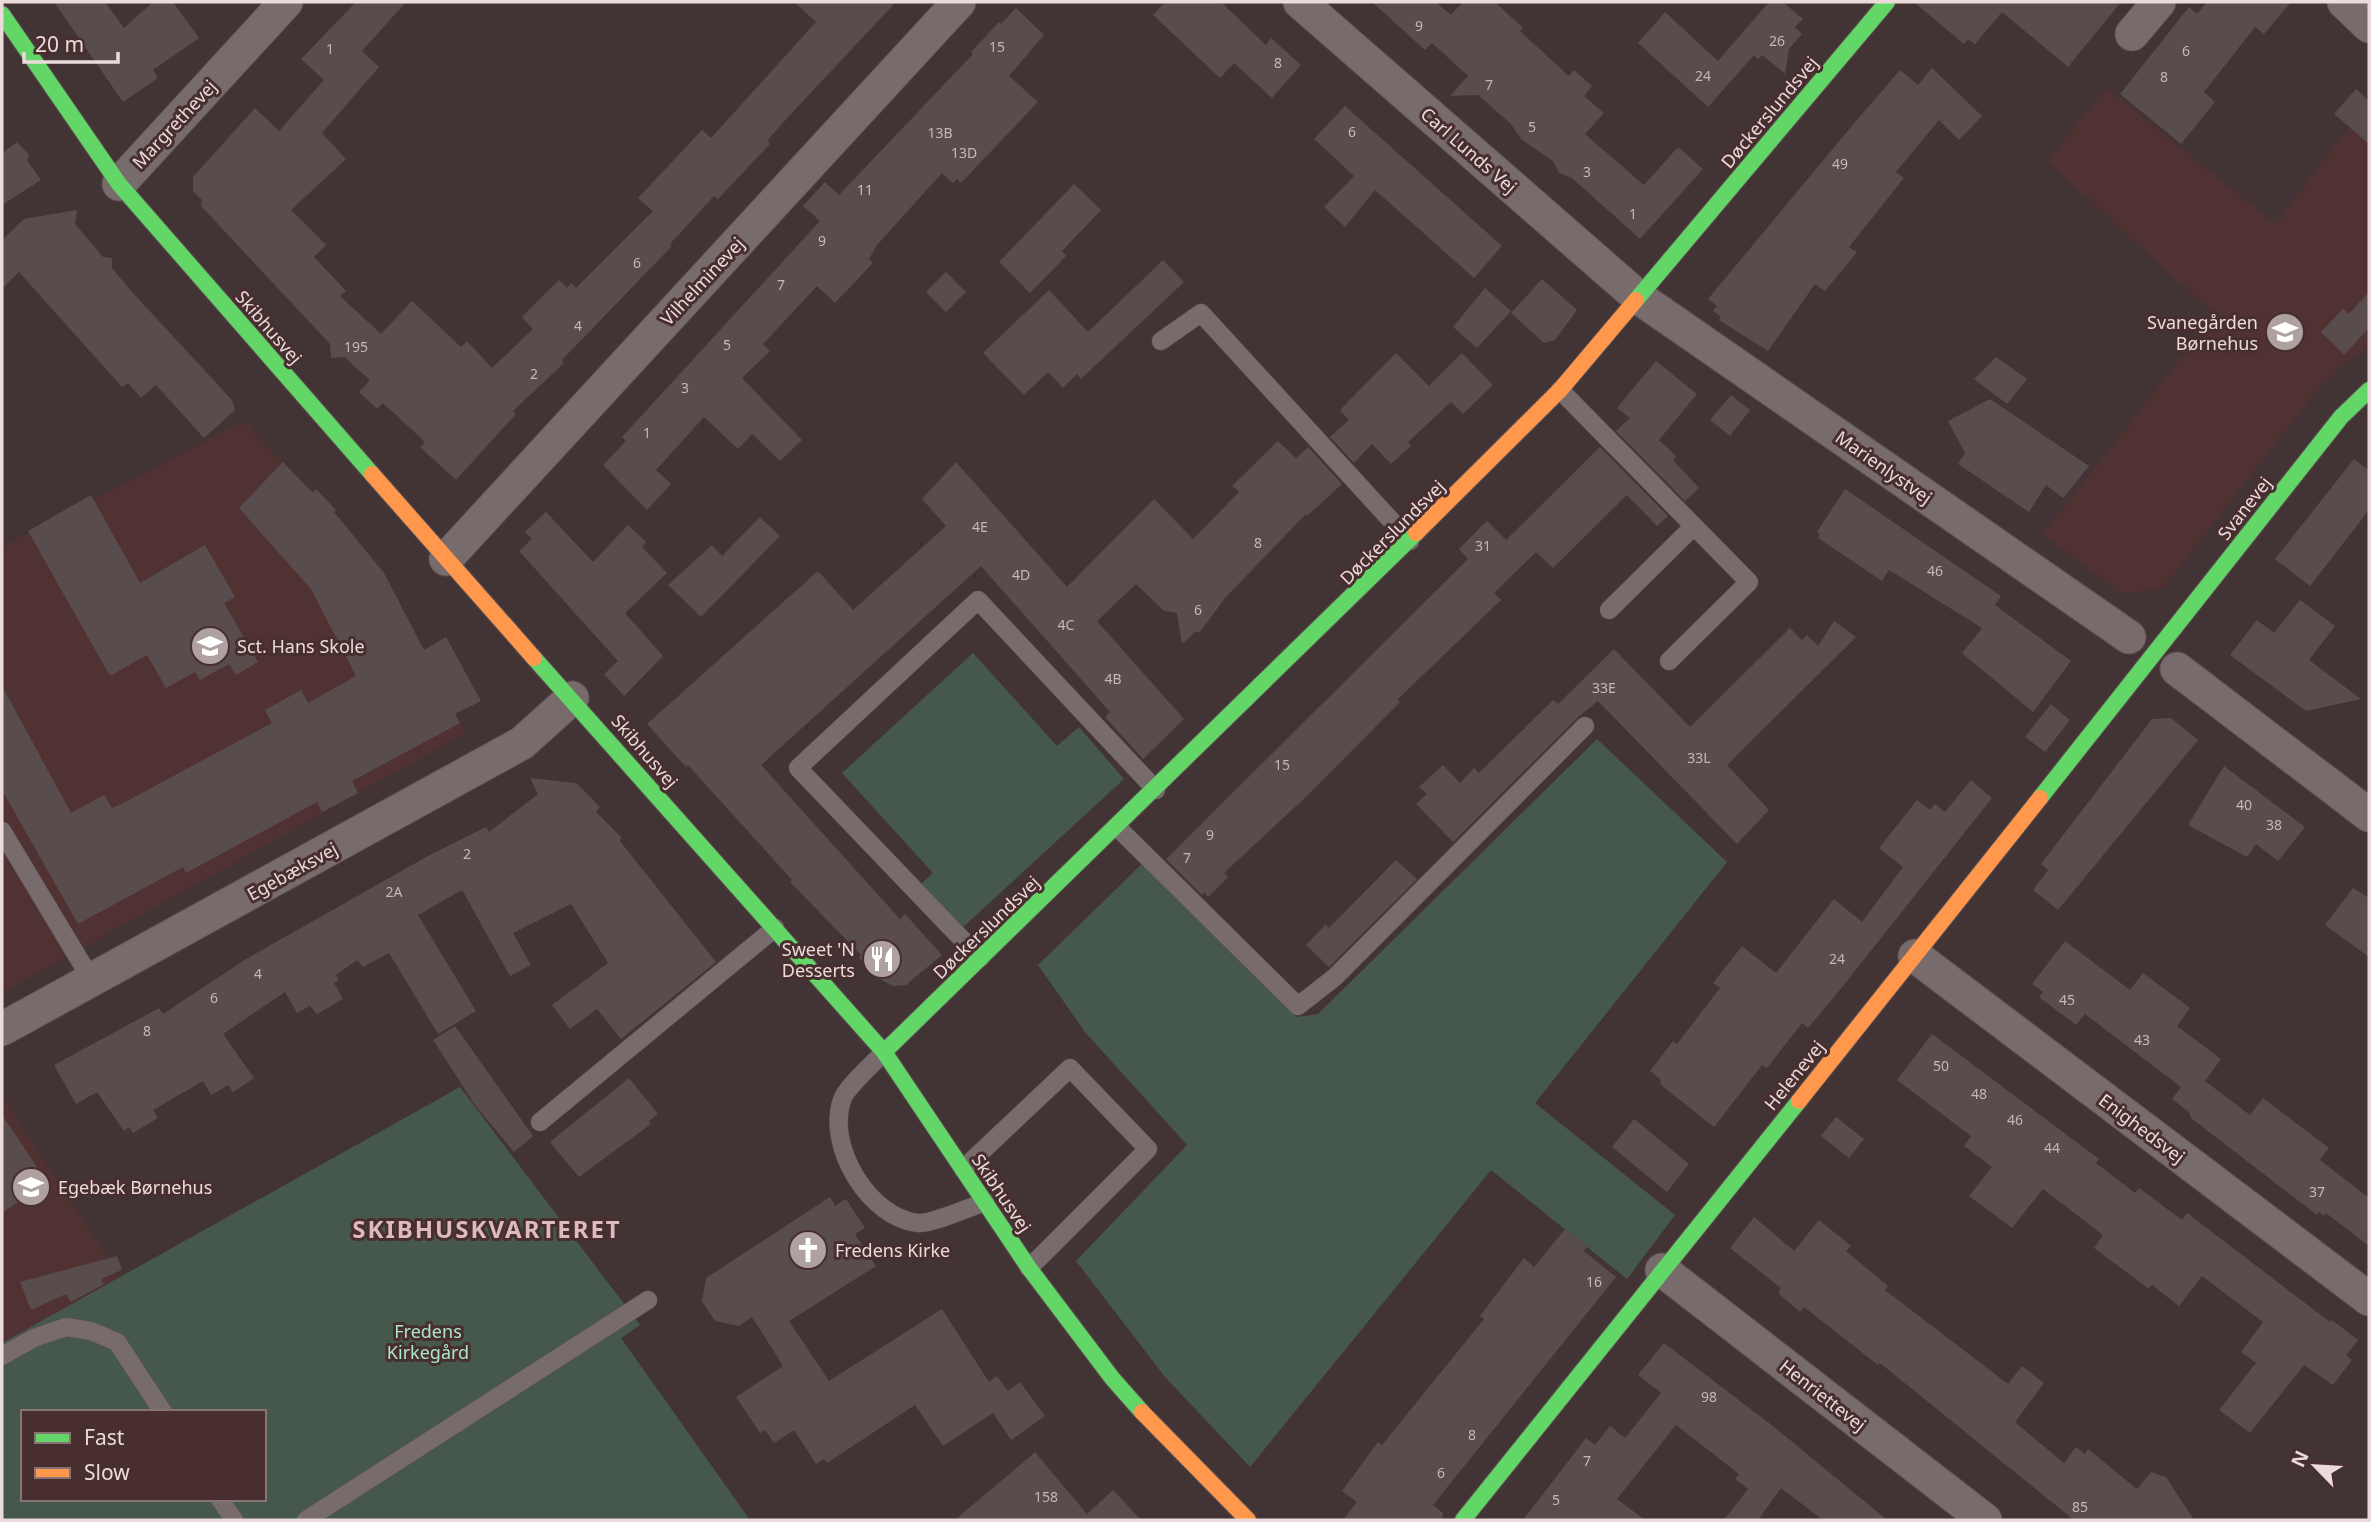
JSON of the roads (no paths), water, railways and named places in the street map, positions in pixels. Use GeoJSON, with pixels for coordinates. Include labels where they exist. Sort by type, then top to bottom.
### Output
{"type":"FeatureCollection","features":[{"type":"Feature","properties":{"kind":"street","name":"Margrethevej"},"geometry":{"type":"LineString","coordinates":[[119,184],[286,2]]}},
{"type":"Feature","properties":{"kind":"street","name":"Vilhelminevej"},"geometry":{"type":"LineString","coordinates":[[446,559],[958,2]]}},
{"type":"Feature","properties":{"kind":"street","name":"Carl Lunds Vej"},"geometry":{"type":"LineString","coordinates":[[1300,2],[1638,298]]}},
{"type":"Feature","properties":{"kind":"street","name":"Døckerslundsvej"},"geometry":{"type":"LineString","coordinates":[[884,1052],[1156,790],[1560,390],[1887,2]]}},
{"type":"Feature","properties":{"kind":"street"},"geometry":{"type":"LineString","coordinates":[[2132,34],[2159,2]]}},
{"type":"Feature","properties":{"kind":"street"},"geometry":{"type":"LineString","coordinates":[[2344,2],[2369,26]]}},
{"type":"Feature","properties":{"kind":"street","name":"Skibhusvej"},"geometry":{"type":"LineString","coordinates":[[2,14],[119,184],[446,559],[884,1052],[1029,1268],[1112,1378],[1237,1517]]}},
{"type":"Feature","properties":{"kind":"street","name":"Marienlystvej"},"geometry":{"type":"LineString","coordinates":[[1638,298],[2154,653],[2369,816]]}},
{"type":"Feature","properties":{"kind":"street","name":"Svanevej"},"geometry":{"type":"LineString","coordinates":[[2154,653],[2341,417],[2369,390]]}},
{"type":"Feature","properties":{"kind":"street","name":"Helenevej"},"geometry":{"type":"LineString","coordinates":[[1463,1520],[2154,653]]}},
{"type":"Feature","properties":{"kind":"street","name":"Egebæksvej"},"geometry":{"type":"LineString","coordinates":[[2,1029],[522,743],[572,698]]}},
{"type":"Feature","properties":{"kind":"street","name":"Enighedsvej"},"geometry":{"type":"LineString","coordinates":[[1915,956],[2369,1299]]}},
{"type":"Feature","properties":{"kind":"street","name":"Henriettevej"},"geometry":{"type":"LineString","coordinates":[[1662,1270],[1985,1520]]}},
{"type":"Feature","properties":{"kind":"lane"},"geometry":{"type":"LineString","coordinates":[[1161,341],[1201,313],[1410,541]]}},
{"type":"Feature","properties":{"kind":"lane"},"geometry":{"type":"LineString","coordinates":[[1560,390],[1749,582],[1669,661]]}},
{"type":"Feature","properties":{"kind":"lane"},"geometry":{"type":"LineString","coordinates":[[1609,610],[1694,526]]}},
{"type":"Feature","properties":{"kind":"lane"},"geometry":{"type":"LineString","coordinates":[[980,958],[798,768],[978,600],[1156,790]]}},
{"type":"Feature","properties":{"kind":"lane"},"geometry":{"type":"LineString","coordinates":[[1117,827],[1298,1006],[1335,977],[1586,726]]}},
{"type":"Feature","properties":{"kind":"lane"},"geometry":{"type":"LineString","coordinates":[[2,831],[91,979]]}},
{"type":"Feature","properties":{"kind":"lane"},"geometry":{"type":"LineString","coordinates":[[540,1122],[775,928]]}},
{"type":"Feature","properties":{"kind":"lane"},"geometry":{"type":"LineString","coordinates":[[884,1052],[842,1098],[837,1132],[847,1164],[881,1208],[919,1223],[985,1202]]}},
{"type":"Feature","properties":{"kind":"lane"},"geometry":{"type":"LineString","coordinates":[[963,1169],[1070,1068],[1148,1149],[1029,1268]]}},
{"type":"Feature","properties":{"kind":"lane"},"geometry":{"type":"LineString","coordinates":[[306,1520],[648,1300]]}},
{"type":"Feature","properties":{"kind":"lane"},"geometry":{"type":"LineString","coordinates":[[2,1356],[34,1338],[66,1326],[91,1331],[117,1342],[162,1410]]}},
{"type":"Feature","properties":{"kind":"lane"},"geometry":{"type":"LineString","coordinates":[[221,1501],[234,1520]]}},
{"type":"Feature","properties":{"kind":"place","name":"Svanegården Børnehus"},"geometry":{"type":"Point","coordinates":[2285,332]}},
{"type":"Feature","properties":{"kind":"place","name":"Sct. Hans Skole"},"geometry":{"type":"Point","coordinates":[210,646]}},
{"type":"Feature","properties":{"kind":"place","name":"Sweet 'N Desserts"},"geometry":{"type":"Point","coordinates":[882,959]}},
{"type":"Feature","properties":{"kind":"place","name":"Egebæk Børnehus"},"geometry":{"type":"Point","coordinates":[31,1187]}},
{"type":"Feature","properties":{"kind":"place","name":"Fredens Kirke"},"geometry":{"type":"Point","coordinates":[808,1250]}},
{"type":"Feature","properties":{"kind":"district","name":"SKIBHUSKVARTERET"},"geometry":{"type":"Point","coordinates":[487,1228]}},
{"type":"Feature","properties":{"kind":"park label","name":"Fredens Kirkegård"},"geometry":{"type":"Point","coordinates":[428,1341]}}]}
